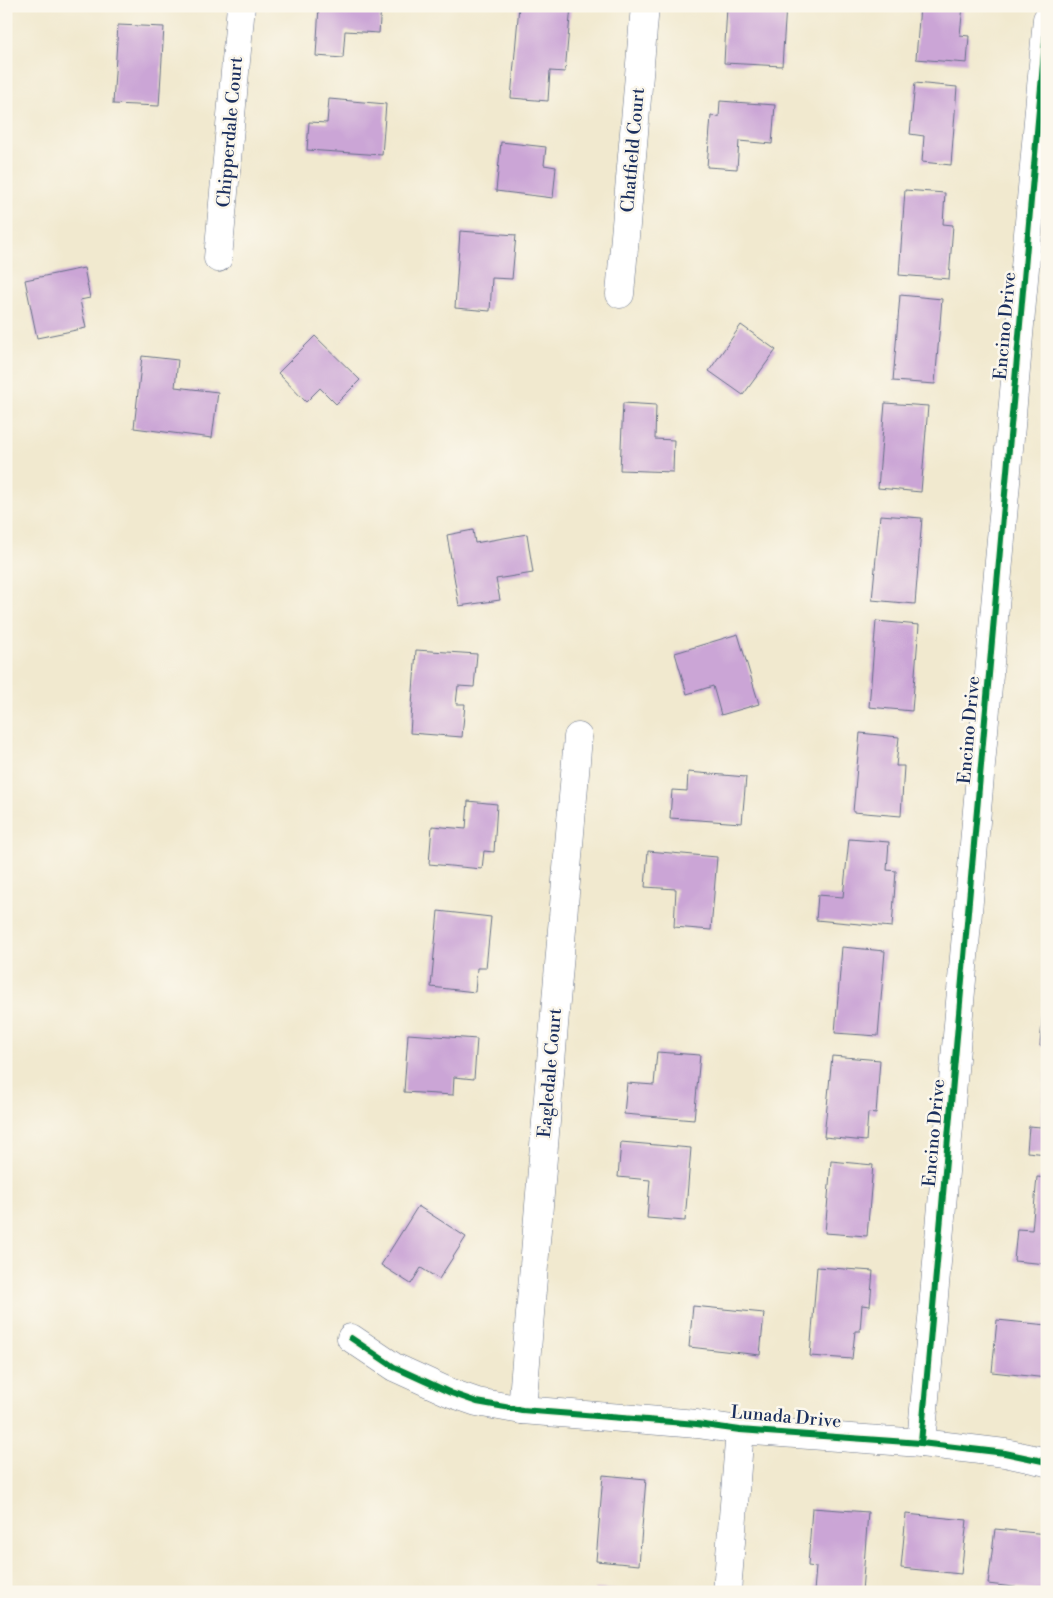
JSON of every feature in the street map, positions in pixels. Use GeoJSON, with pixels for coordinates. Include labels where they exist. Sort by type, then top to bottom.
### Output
{"type":"FeatureCollection","features":[{"type":"Feature","properties":{"kind":"street","name":"Chipperdale Court"},"geometry":{"type":"LineString","coordinates":[[218,258],[241,6]]}},
{"type":"Feature","properties":{"kind":"street","name":"Chatfield Court"},"geometry":{"type":"LineString","coordinates":[[620,294],[645,6]]}},
{"type":"Feature","properties":{"kind":"street","name":"Encino Drive"},"geometry":{"type":"LineString","coordinates":[[921,1443],[1047,20]]}},
{"type":"Feature","properties":{"kind":"street","name":"Eagledale Court"},"geometry":{"type":"LineString","coordinates":[[522,1410],[578,737]]}},
{"type":"Feature","properties":{"kind":"street","name":"Lunada Drive"},"geometry":{"type":"LineString","coordinates":[[351,1338],[394,1367],[451,1393],[477,1402],[522,1410],[698,1424],[740,1430],[921,1443],[1004,1453],[1047,1462]]}},
{"type":"Feature","properties":{"kind":"street"},"geometry":{"type":"LineString","coordinates":[[727,1592],[740,1430]]}},
{"type":"Feature","properties":{"kind":"building"},"geometry":{"type":"Polygon","coordinates":[[[319,6],[381,6],[379,33],[345,31],[343,58],[316,56],[319,6]]]}},
{"type":"Feature","properties":{"kind":"building"},"geometry":{"type":"Polygon","coordinates":[[[519,6],[571,6],[565,72],[550,71],[548,101],[511,98],[519,6]]]}},
{"type":"Feature","properties":{"kind":"building"},"geometry":{"type":"Polygon","coordinates":[[[727,6],[786,6],[782,66],[724,63],[727,6]]]}},
{"type":"Feature","properties":{"kind":"building"},"geometry":{"type":"Polygon","coordinates":[[[920,6],[963,6],[960,35],[969,36],[967,63],[916,59],[920,6]]]}},
{"type":"Feature","properties":{"kind":"building"},"geometry":{"type":"Polygon","coordinates":[[[118,25],[164,27],[159,106],[113,104],[118,25]]]}},
{"type":"Feature","properties":{"kind":"building"},"geometry":{"type":"Polygon","coordinates":[[[915,83],[957,87],[951,165],[922,162],[924,136],[910,134],[915,83]]]}},
{"type":"Feature","properties":{"kind":"building"},"geometry":{"type":"Polygon","coordinates":[[[329,99],[386,104],[382,155],[307,150],[309,122],[327,123],[329,99]]]}},
{"type":"Feature","properties":{"kind":"building"},"geometry":{"type":"Polygon","coordinates":[[[720,101],[775,105],[772,144],[739,141],[737,169],[707,167],[711,116],[719,117],[720,101]]]}},
{"type":"Feature","properties":{"kind":"building"},"geometry":{"type":"Polygon","coordinates":[[[501,142],[546,147],[544,165],[556,167],[553,198],[496,191],[501,142]]]}},
{"type":"Feature","properties":{"kind":"building"},"geometry":{"type":"Polygon","coordinates":[[[905,190],[945,193],[943,224],[953,225],[949,279],[899,275],[905,190]]]}},
{"type":"Feature","properties":{"kind":"building"},"geometry":{"type":"Polygon","coordinates":[[[460,231],[516,235],[512,279],[492,278],[490,311],[455,308],[460,231]]]}},
{"type":"Feature","properties":{"kind":"building"},"geometry":{"type":"Polygon","coordinates":[[[84,268],[90,298],[80,300],[86,328],[37,338],[25,280],[84,268]]]}},
{"type":"Feature","properties":{"kind":"building"},"geometry":{"type":"Polygon","coordinates":[[[900,295],[942,299],[935,384],[893,381],[900,295]]]}},
{"type":"Feature","properties":{"kind":"building"},"geometry":{"type":"Polygon","coordinates":[[[741,325],[776,350],[743,395],[709,371],[741,325]]]}},
{"type":"Feature","properties":{"kind":"building"},"geometry":{"type":"Polygon","coordinates":[[[315,336],[360,380],[336,404],[320,388],[306,402],[278,373],[315,336]]]}},
{"type":"Feature","properties":{"kind":"building"},"geometry":{"type":"Polygon","coordinates":[[[142,356],[178,360],[175,387],[218,392],[212,438],[134,428],[142,356]]]}},
{"type":"Feature","properties":{"kind":"building"},"geometry":{"type":"Polygon","coordinates":[[[623,403],[656,405],[655,439],[674,440],[673,472],[620,470],[623,403]]]}},
{"type":"Feature","properties":{"kind":"building"},"geometry":{"type":"Polygon","coordinates":[[[885,403],[928,406],[921,492],[878,488],[885,403]]]}},
{"type":"Feature","properties":{"kind":"building"},"geometry":{"type":"Polygon","coordinates":[[[880,515],[922,518],[915,604],[872,600],[880,515]]]}},
{"type":"Feature","properties":{"kind":"building"},"geometry":{"type":"Polygon","coordinates":[[[473,530],[475,543],[527,534],[533,573],[496,579],[500,600],[459,606],[447,535],[473,530]]]}},
{"type":"Feature","properties":{"kind":"building"},"geometry":{"type":"Polygon","coordinates":[[[876,621],[919,625],[912,711],[869,707],[876,621]]]}},
{"type":"Feature","properties":{"kind":"building"},"geometry":{"type":"Polygon","coordinates":[[[738,634],[759,704],[721,715],[713,686],[687,694],[675,653],[738,634]]]}},
{"type":"Feature","properties":{"kind":"building"},"geometry":{"type":"Polygon","coordinates":[[[416,650],[477,654],[474,687],[458,686],[456,704],[465,704],[462,737],[410,733],[416,650]]]}},
{"type":"Feature","properties":{"kind":"building"},"geometry":{"type":"Polygon","coordinates":[[[860,733],[899,737],[896,766],[904,766],[901,816],[853,812],[860,733]]]}},
{"type":"Feature","properties":{"kind":"building"},"geometry":{"type":"Polygon","coordinates":[[[688,772],[746,777],[742,823],[670,818],[672,790],[687,791],[688,772]]]}},
{"type":"Feature","properties":{"kind":"building"},"geometry":{"type":"Polygon","coordinates":[[[468,801],[497,804],[494,852],[484,851],[482,869],[429,864],[432,826],[466,829],[468,801]]]}},
{"type":"Feature","properties":{"kind":"building"},"geometry":{"type":"Polygon","coordinates":[[[849,839],[889,842],[887,870],[896,871],[892,927],[816,920],[818,895],[843,897],[849,839]]]}},
{"type":"Feature","properties":{"kind":"building"},"geometry":{"type":"Polygon","coordinates":[[[648,851],[717,857],[711,930],[674,927],[676,889],[645,887],[648,851]]]}},
{"type":"Feature","properties":{"kind":"building"},"geometry":{"type":"Polygon","coordinates":[[[438,911],[491,917],[486,968],[477,968],[475,992],[431,987],[438,911]]]}},
{"type":"Feature","properties":{"kind":"building"},"geometry":{"type":"Polygon","coordinates":[[[1045,922],[1047,922],[1047,937],[1044,937],[1045,922]]]}},
{"type":"Feature","properties":{"kind":"building"},"geometry":{"type":"Polygon","coordinates":[[[842,947],[885,951],[878,1036],[835,1033],[842,947]]]}},
{"type":"Feature","properties":{"kind":"building"},"geometry":{"type":"Polygon","coordinates":[[[1045,984],[1047,984],[1047,1047],[1040,1046],[1045,984]]]}},
{"type":"Feature","properties":{"kind":"building"},"geometry":{"type":"Polygon","coordinates":[[[408,1034],[477,1039],[474,1079],[454,1077],[453,1095],[404,1092],[408,1034]]]}},
{"type":"Feature","properties":{"kind":"building"},"geometry":{"type":"Polygon","coordinates":[[[657,1052],[700,1055],[694,1120],[624,1114],[627,1083],[654,1085],[657,1052]]]}},
{"type":"Feature","properties":{"kind":"building"},"geometry":{"type":"Polygon","coordinates":[[[832,1056],[880,1060],[876,1114],[868,1113],[866,1141],[824,1137],[832,1056]]]}},
{"type":"Feature","properties":{"kind":"building"},"geometry":{"type":"Polygon","coordinates":[[[1045,1073],[1047,1073],[1047,1154],[1027,1152],[1029,1126],[1041,1127],[1045,1073]]]}},
{"type":"Feature","properties":{"kind":"building"},"geometry":{"type":"Polygon","coordinates":[[[621,1142],[691,1148],[685,1221],[647,1218],[650,1180],[618,1177],[621,1142]]]}},
{"type":"Feature","properties":{"kind":"building"},"geometry":{"type":"Polygon","coordinates":[[[831,1161],[873,1165],[867,1236],[825,1233],[831,1161]]]}},
{"type":"Feature","properties":{"kind":"building"},"geometry":{"type":"Polygon","coordinates":[[[1037,1177],[1047,1178],[1047,1264],[1014,1261],[1017,1229],[1032,1230],[1037,1177]]]}},
{"type":"Feature","properties":{"kind":"building"},"geometry":{"type":"Polygon","coordinates":[[[418,1206],[466,1237],[439,1279],[421,1268],[411,1284],[381,1265],[418,1206]]]}},
{"type":"Feature","properties":{"kind":"building"},"geometry":{"type":"Polygon","coordinates":[[[817,1267],[873,1271],[870,1306],[862,1305],[860,1331],[855,1331],[852,1359],[810,1356],[817,1267]]]}},
{"type":"Feature","properties":{"kind":"building"},"geometry":{"type":"Polygon","coordinates":[[[693,1306],[764,1313],[760,1355],[689,1347],[693,1306]]]}},
{"type":"Feature","properties":{"kind":"building"},"geometry":{"type":"Polygon","coordinates":[[[997,1320],[1047,1325],[1047,1378],[992,1372],[997,1320]]]}},
{"type":"Feature","properties":{"kind":"building"},"geometry":{"type":"Polygon","coordinates":[[[603,1475],[646,1479],[639,1565],[596,1561],[603,1475]]]}},
{"type":"Feature","properties":{"kind":"building"},"geometry":{"type":"Polygon","coordinates":[[[812,1508],[868,1512],[862,1592],[814,1592],[816,1567],[808,1566],[812,1508]]]}},
{"type":"Feature","properties":{"kind":"building"},"geometry":{"type":"Polygon","coordinates":[[[906,1514],[967,1520],[961,1574],[901,1568],[906,1514]]]}},
{"type":"Feature","properties":{"kind":"building"},"geometry":{"type":"Polygon","coordinates":[[[995,1529],[1047,1534],[1046,1591],[988,1584],[995,1529]]]}},
{"type":"Feature","properties":{"kind":"building"},"geometry":{"type":"Polygon","coordinates":[[[595,1589],[616,1590],[616,1592],[595,1592],[595,1589]]]}},
{"type":"Feature","properties":{"kind":"cycle path"},"geometry":{"type":"LineString","coordinates":[[921,1443],[1047,19]]}},
{"type":"Feature","properties":{"kind":"cycle path"},"geometry":{"type":"LineString","coordinates":[[351,1338],[394,1367],[451,1393],[477,1402],[522,1410],[697,1424],[740,1430],[921,1443],[1005,1453],[1047,1462]]}}]}
